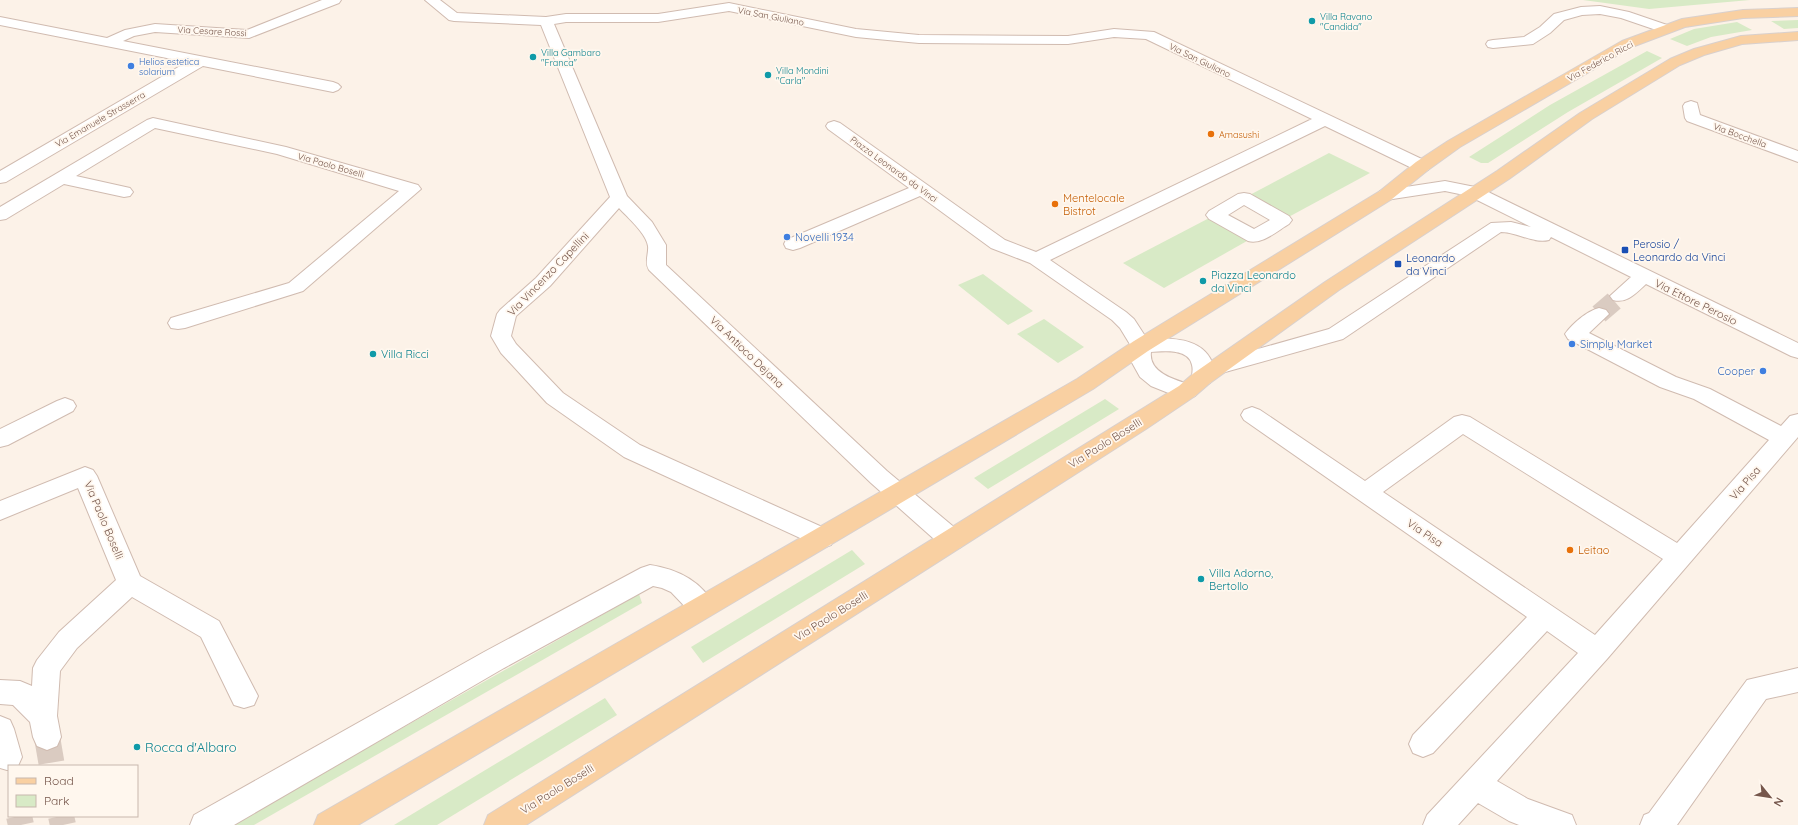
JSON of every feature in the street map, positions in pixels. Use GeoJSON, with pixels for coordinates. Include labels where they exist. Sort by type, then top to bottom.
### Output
{"type":"FeatureCollection","features":[{"type":"Feature","properties":{"kind":"main road","name":"Via Federico Ricci"},"geometry":{"type":"LineString","coordinates":[[1422,166],[1454,144],[1627,44],[1682,23],[1713,17],[1743,14],[1798,12]]}},
{"type":"Feature","properties":{"kind":"main road"},"geometry":{"type":"LineString","coordinates":[[1202,378],[1332,286],[1474,192],[1503,175],[1586,116],[1675,62],[1705,50],[1741,40],[1798,36]]}},
{"type":"Feature","properties":{"kind":"main road"},"geometry":{"type":"LineString","coordinates":[[329,825],[702,607],[899,494],[1085,384],[1141,346],[1386,195],[1422,166]]}},
{"type":"Feature","properties":{"kind":"main road","name":"Via Paolo Boselli"},"geometry":{"type":"LineString","coordinates":[[499,825],[1163,406],[1202,378]]}},
{"type":"Feature","properties":{"kind":"street","name":"Via Cesare Rossi"},"geometry":{"type":"LineString","coordinates":[[110,42],[130,33],[155,28],[249,34],[334,0]]}},
{"type":"Feature","properties":{"kind":"street","name":"Via San Giuliano"},"geometry":{"type":"LineString","coordinates":[[432,0],[454,17],[546,21],[566,18],[658,18],[724,4],[864,34],[919,38],[1068,40]]}},
{"type":"Feature","properties":{"kind":"street"},"geometry":{"type":"LineString","coordinates":[[1493,44],[1528,41],[1545,30],[1559,18],[1581,10],[1600,10],[1624,14],[1664,29]]}},
{"type":"Feature","properties":{"kind":"street"},"geometry":{"type":"LineString","coordinates":[[0,21],[332,87]]}},
{"type":"Feature","properties":{"kind":"street"},"geometry":{"type":"LineString","coordinates":[[49,31],[72,21]]}},
{"type":"Feature","properties":{"kind":"street"},"geometry":{"type":"LineString","coordinates":[[546,21],[615,188]]}},
{"type":"Feature","properties":{"kind":"street","name":"Via San Giuliano"},"geometry":{"type":"LineString","coordinates":[[998,51],[1039,50],[1068,40],[1097,34],[1114,33],[1149,35],[1324,120]]}},
{"type":"Feature","properties":{"kind":"street","name":"Via Emanuele Strasserra"},"geometry":{"type":"LineString","coordinates":[[0,178],[200,61]]}},
{"type":"Feature","properties":{"kind":"street","name":"Via Bocchella"},"geometry":{"type":"LineString","coordinates":[[1691,106],[1693,118],[1798,157]]}},
{"type":"Feature","properties":{"kind":"street"},"geometry":{"type":"LineString","coordinates":[[1037,259],[1324,120],[1422,166]]}},
{"type":"Feature","properties":{"kind":"street","name":"Via Paolo Boselli"},"geometry":{"type":"LineString","coordinates":[[0,215],[153,123],[280,150],[412,189],[296,287],[178,323]]}},
{"type":"Feature","properties":{"kind":"street","name":"Piazza Leonardo da Vinci"},"geometry":{"type":"LineString","coordinates":[[834,126],[998,244],[1037,259],[1119,316],[1127,324],[1141,346]]}},
{"type":"Feature","properties":{"kind":"street"},"geometry":{"type":"LineString","coordinates":[[61,178],[124,192]]}},
{"type":"Feature","properties":{"kind":"street"},"geometry":{"type":"LineString","coordinates":[[1386,195],[1445,186],[1474,192],[1531,226]]}},
{"type":"Feature","properties":{"kind":"street","name":"Via Antioco Dejana"},"geometry":{"type":"LineString","coordinates":[[615,188],[646,226],[657,245],[656,266],[879,477],[952,540]]}},
{"type":"Feature","properties":{"kind":"street","name":"Via Vincenzo Capellini"},"geometry":{"type":"LineString","coordinates":[[615,188],[548,277],[507,314],[501,336],[508,348],[555,398],[632,451],[822,538]]}},
{"type":"Feature","properties":{"kind":"street"},"geometry":{"type":"LineString","coordinates":[[793,244],[921,188]]}},
{"type":"Feature","properties":{"kind":"street"},"geometry":{"type":"LineString","coordinates":[[1202,378],[1203,366],[1199,356],[1185,347],[1172,345],[1141,346],[1140,358],[1145,369],[1168,385],[1202,378],[1336,334],[1497,227],[1531,226]]}},
{"type":"Feature","properties":{"kind":"street","name":"Via Ettore Perosio"},"geometry":{"type":"LineString","coordinates":[[1531,226],[1594,252],[1798,351]]}},
{"type":"Feature","properties":{"kind":"street"},"geometry":{"type":"LineString","coordinates":[[1620,296],[1644,276]]}},
{"type":"Feature","properties":{"kind":"street"},"geometry":{"type":"LineString","coordinates":[[1599,314],[1575,334],[1668,382],[1791,430]]}},
{"type":"Feature","properties":{"kind":"street"},"geometry":{"type":"LineString","coordinates":[[0,439],[65,406]]}},
{"type":"Feature","properties":{"kind":"street","name":"Via Pisa"},"geometry":{"type":"LineString","coordinates":[[1252,415],[1597,651]]}},
{"type":"Feature","properties":{"kind":"street"},"geometry":{"type":"LineString","coordinates":[[1365,493],[1462,423],[1680,557]]}},
{"type":"Feature","properties":{"kind":"street","name":"Via Pisa"},"geometry":{"type":"LineString","coordinates":[[1438,825],[1597,651],[1791,430]]}},
{"type":"Feature","properties":{"kind":"street","name":"Via Paolo Boselli"},"geometry":{"type":"LineString","coordinates":[[0,511],[85,476],[130,583]]}},
{"type":"Feature","properties":{"kind":"street"},"geometry":{"type":"LineString","coordinates":[[205,825],[494,660],[650,575],[666,577],[679,583],[702,607]]}},
{"type":"Feature","properties":{"kind":"street"},"geometry":{"type":"LineString","coordinates":[[0,692],[20,693],[45,727],[47,668],[68,640],[130,583],[210,629],[244,696]]}},
{"type":"Feature","properties":{"kind":"street"},"geometry":{"type":"LineString","coordinates":[[1423,744],[1545,615]]}},
{"type":"Feature","properties":{"kind":"street"},"geometry":{"type":"LineString","coordinates":[[1655,825],[1658,824],[1757,689],[1798,680]]}},
{"type":"Feature","properties":{"kind":"street"},"geometry":{"type":"LineString","coordinates":[[0,729],[7,757]]}},
{"type":"Feature","properties":{"kind":"street"},"geometry":{"type":"LineString","coordinates":[[1476,785],[1520,811],[1561,825]]}},
{"type":"Feature","properties":{"kind":"green space"},"geometry":{"type":"Polygon","coordinates":[[[1583,0],[1750,0],[1649,9],[1583,0]]]}},
{"type":"Feature","properties":{"kind":"green space"},"geometry":{"type":"Polygon","coordinates":[[[1798,20],[1798,28],[1784,29],[1771,21],[1798,20]]]}},
{"type":"Feature","properties":{"kind":"green space"},"geometry":{"type":"Polygon","coordinates":[[[1737,22],[1752,30],[1711,37],[1687,46],[1670,39],[1694,29],[1737,22]]]}},
{"type":"Feature","properties":{"kind":"green space"},"geometry":{"type":"Polygon","coordinates":[[[1647,51],[1662,58],[1568,112],[1488,163],[1481,163],[1469,157],[1550,105],[1647,51]]]}},
{"type":"Feature","properties":{"kind":"green space"},"geometry":{"type":"Polygon","coordinates":[[[1329,153],[1370,173],[1283,220],[1244,198],[1329,153]]]}},
{"type":"Feature","properties":{"kind":"green space"},"geometry":{"type":"Polygon","coordinates":[[[1215,215],[1254,237],[1164,288],[1123,263],[1215,215]]]}},
{"type":"Feature","properties":{"kind":"green space"},"geometry":{"type":"Polygon","coordinates":[[[983,274],[1033,311],[1008,325],[958,285],[983,274]]]}},
{"type":"Feature","properties":{"kind":"green space"},"geometry":{"type":"Polygon","coordinates":[[[1044,319],[1084,347],[1058,363],[1017,334],[1044,319]]]}},
{"type":"Feature","properties":{"kind":"green space"},"geometry":{"type":"Polygon","coordinates":[[[1105,399],[1119,409],[988,489],[974,478],[1105,399]]]}},
{"type":"Feature","properties":{"kind":"green space"},"geometry":{"type":"Polygon","coordinates":[[[852,550],[865,564],[703,663],[691,647],[852,550]]]}},
{"type":"Feature","properties":{"kind":"green space"},"geometry":{"type":"Polygon","coordinates":[[[639,594],[642,603],[254,825],[231,825],[639,594]]]}},
{"type":"Feature","properties":{"kind":"green space"},"geometry":{"type":"Polygon","coordinates":[[[605,698],[617,715],[437,825],[394,825],[605,698]]]}},
{"type":"Feature","properties":{"kind":"tunnel"},"geometry":{"type":"LineString","coordinates":[[1599,314],[1620,296]]}},
{"type":"Feature","properties":{"kind":"tunnel"},"geometry":{"type":"LineString","coordinates":[[47,737],[52,765]]}},
{"type":"Feature","properties":{"kind":"tunnel"},"geometry":{"type":"LineString","coordinates":[[19,817],[21,825]]}},
{"type":"Feature","properties":{"kind":"tunnel"},"geometry":{"type":"LineString","coordinates":[[61,817],[63,825]]}},
{"type":"Feature","properties":{"kind":"place","name":"Villa Ravano \"Candida\""},"geometry":{"type":"Point","coordinates":[1312,21]}},
{"type":"Feature","properties":{"kind":"place","name":"Villa Gambaro \"Franca\""},"geometry":{"type":"Point","coordinates":[533,57]}},
{"type":"Feature","properties":{"kind":"place","name":"Helios estetica solarium"},"geometry":{"type":"Point","coordinates":[131,66]}},
{"type":"Feature","properties":{"kind":"place","name":"Villa Mondini \"Carla\""},"geometry":{"type":"Point","coordinates":[768,75]}},
{"type":"Feature","properties":{"kind":"place","name":"Amasushi"},"geometry":{"type":"Point","coordinates":[1211,134]}},
{"type":"Feature","properties":{"kind":"place","name":"Mentelocale Bistrot"},"geometry":{"type":"Point","coordinates":[1055,204]}},
{"type":"Feature","properties":{"kind":"place","name":"Novelli 1934"},"geometry":{"type":"Point","coordinates":[787,237]}},
{"type":"Feature","properties":{"kind":"place","name":"Perosio / Leonardo da Vinci"},"geometry":{"type":"Point","coordinates":[1625,250]}},
{"type":"Feature","properties":{"kind":"place","name":"Leonardo da Vinci"},"geometry":{"type":"Point","coordinates":[1398,264]}},
{"type":"Feature","properties":{"kind":"place","name":"Piazza Leonardo da Vinci"},"geometry":{"type":"Point","coordinates":[1203,281]}},
{"type":"Feature","properties":{"kind":"place","name":"Simply Market"},"geometry":{"type":"Point","coordinates":[1572,344]}},
{"type":"Feature","properties":{"kind":"place","name":"Villa Ricci"},"geometry":{"type":"Point","coordinates":[373,354]}},
{"type":"Feature","properties":{"kind":"place","name":"Cooper"},"geometry":{"type":"Point","coordinates":[1763,371]}},
{"type":"Feature","properties":{"kind":"place","name":"Leitao"},"geometry":{"type":"Point","coordinates":[1570,550]}},
{"type":"Feature","properties":{"kind":"place","name":"Villa Adorno, Bertollo"},"geometry":{"type":"Point","coordinates":[1201,579]}},
{"type":"Feature","properties":{"kind":"place","name":"Rocca d'Albaro"},"geometry":{"type":"Point","coordinates":[137,747]}}]}
